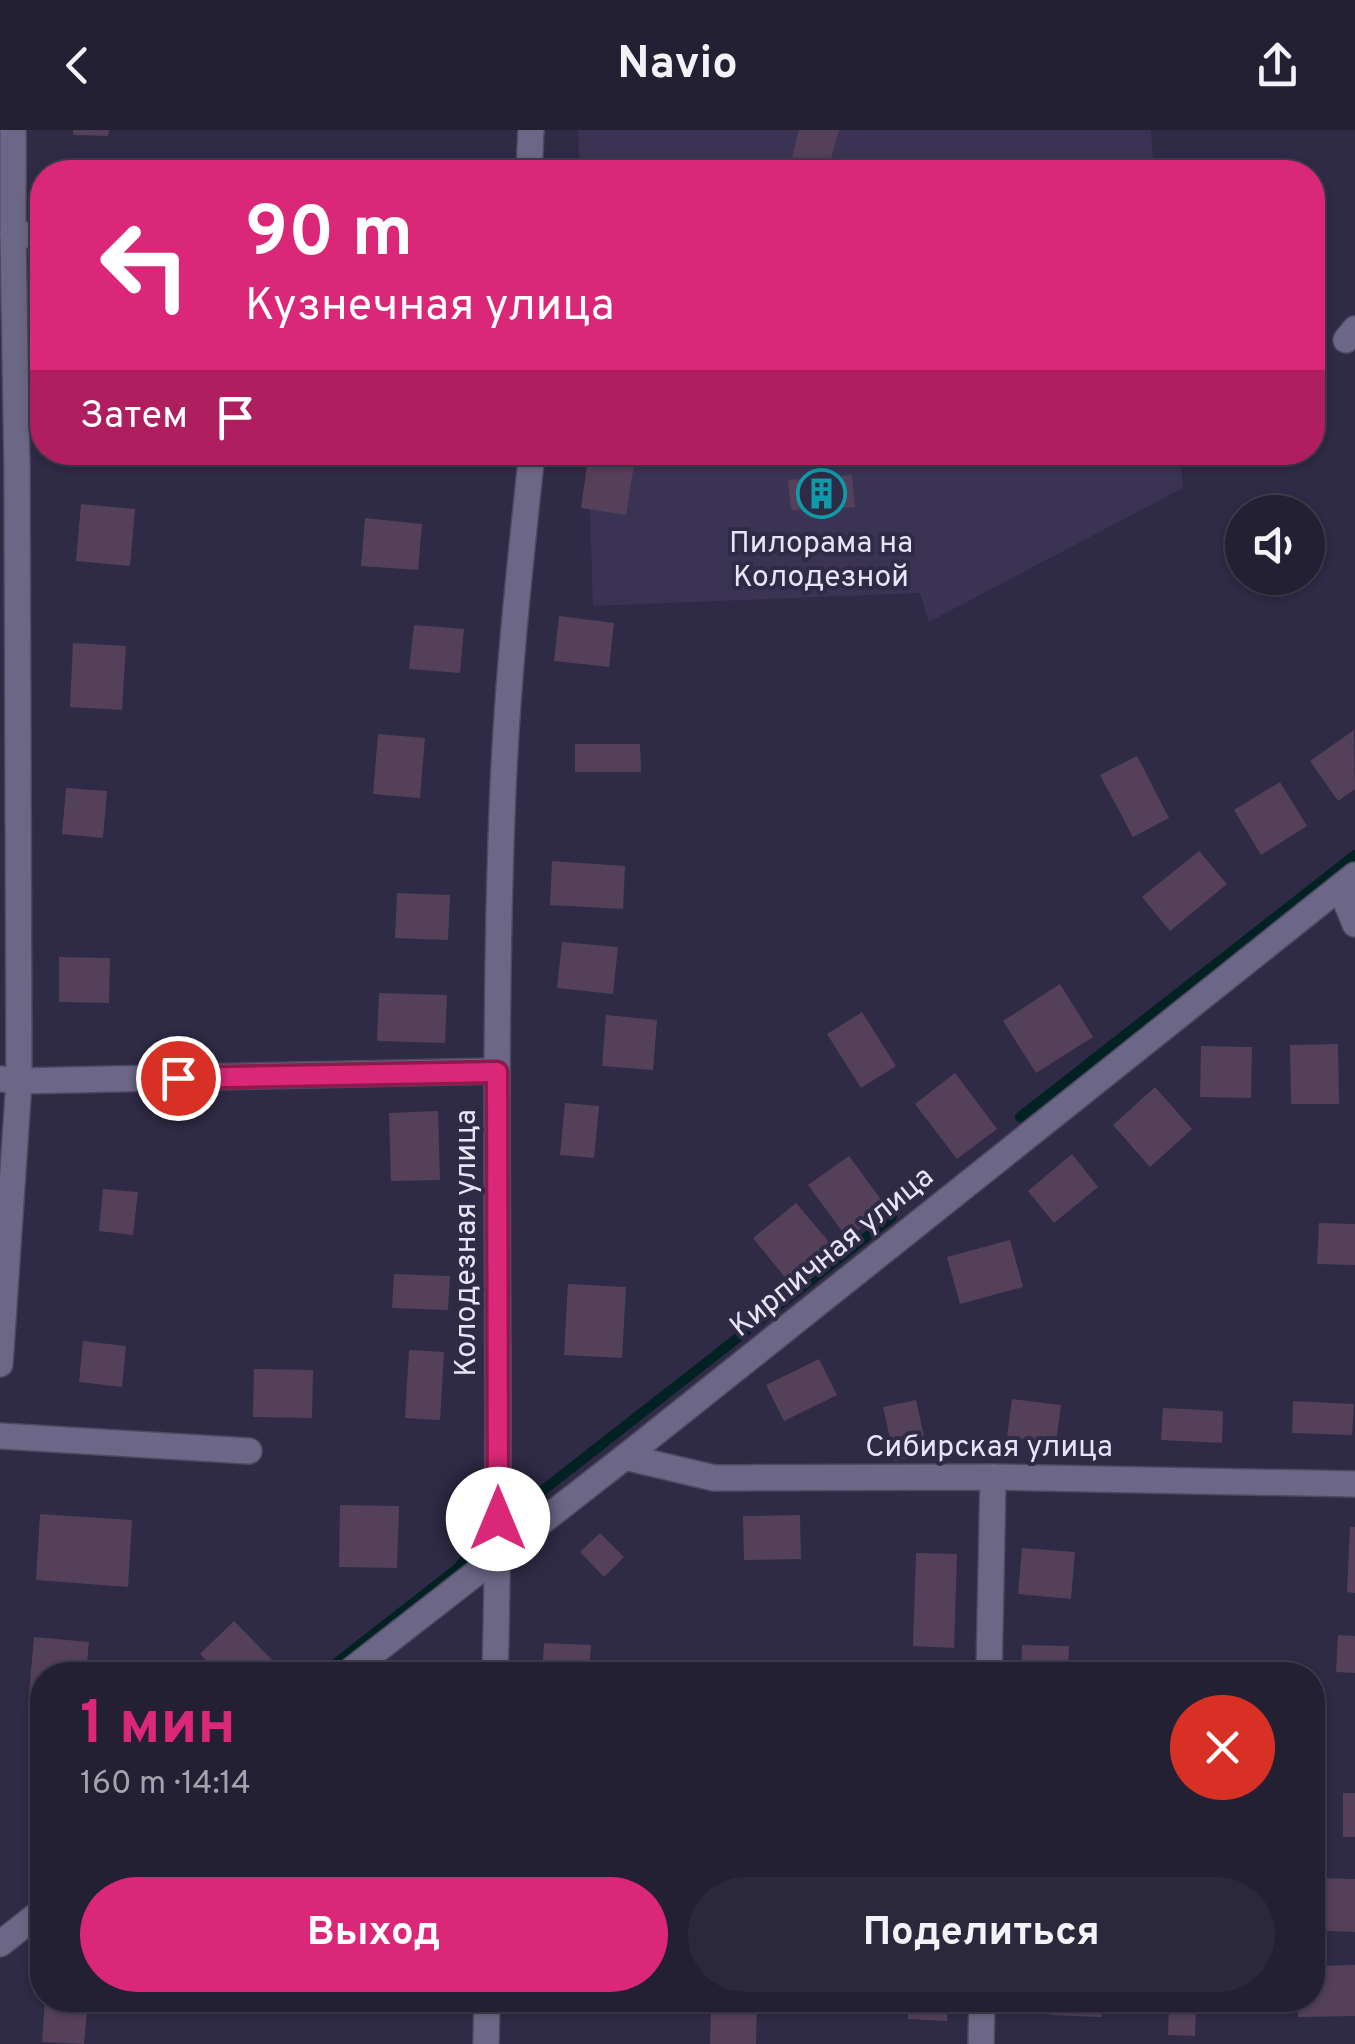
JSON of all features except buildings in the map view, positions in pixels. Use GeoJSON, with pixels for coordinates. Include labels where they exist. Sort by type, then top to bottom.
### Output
{"type":"FeatureCollection","features":[{"type":"Feature","properties":{"kind":"street"},"geometry":{"type":"LineString","coordinates":[[0,1364],[9,1080],[13,130]]}},
{"type":"Feature","properties":{"kind":"street"},"geometry":{"type":"LineString","coordinates":[[529,160],[530,130]]}},
{"type":"Feature","properties":{"kind":"street"},"geometry":{"type":"LineString","coordinates":[[12,234],[30,235]]}},
{"type":"Feature","properties":{"kind":"street","name":"Колодезная улица"},"geometry":{"type":"LineString","coordinates":[[495,1662],[502,813],[514,621],[531,465]]}},
{"type":"Feature","properties":{"kind":"street"},"geometry":{"type":"LineString","coordinates":[[1348,881],[1355,924]]}},
{"type":"Feature","properties":{"kind":"street","name":"Кирпичная улица"},"geometry":{"type":"LineString","coordinates":[[362,1662],[626,1457],[1348,881]]}},
{"type":"Feature","properties":{"kind":"street"},"geometry":{"type":"LineString","coordinates":[[9,1080],[497,1072]]}},
{"type":"Feature","properties":{"kind":"street"},"geometry":{"type":"LineString","coordinates":[[0,1436],[249,1451]]}},
{"type":"Feature","properties":{"kind":"street","name":"Сибирская улица"},"geometry":{"type":"LineString","coordinates":[[626,1457],[714,1478],[993,1477],[1355,1484]]}},
{"type":"Feature","properties":{"kind":"street"},"geometry":{"type":"LineString","coordinates":[[989,1662],[993,1477]]}},
{"type":"Feature","properties":{"kind":"street"},"geometry":{"type":"LineString","coordinates":[[0,1944],[30,1920]]}},
{"type":"Feature","properties":{"kind":"street"},"geometry":{"type":"LineString","coordinates":[[486,2044],[487,2012]]}},
{"type":"Feature","properties":{"kind":"street"},"geometry":{"type":"LineString","coordinates":[[981,2044],[982,2012]]}},
{"type":"Feature","properties":{"kind":"shaded area"},"geometry":{"type":"Polygon","coordinates":[[[578,130],[1151,130],[1153,160],[579,160],[578,130]]]}},
{"type":"Feature","properties":{"kind":"shaded area"},"geometry":{"type":"Polygon","coordinates":[[[588,465],[1181,465],[1183,488],[929,622],[920,593],[593,606],[588,465]]]}},
{"type":"Feature","properties":{"kind":"waterway"},"geometry":{"type":"LineString","coordinates":[[1020,1117],[1355,855]]}},
{"type":"Feature","properties":{"kind":"waterway"},"geometry":{"type":"LineString","coordinates":[[537,1495],[892,1217]]}},
{"type":"Feature","properties":{"kind":"waterway"},"geometry":{"type":"LineString","coordinates":[[338,1662],[458,1568],[482,1537]]}},
{"type":"Feature","properties":{"kind":"place","name":"Пилорама на Колодезной"},"geometry":{"type":"Point","coordinates":[821,493]}},
{"type":"Feature","properties":{"kind":"route"},"geometry":{"type":"LineString","coordinates":[[178,1078],[497,1072],[498,1519]]}}]}
